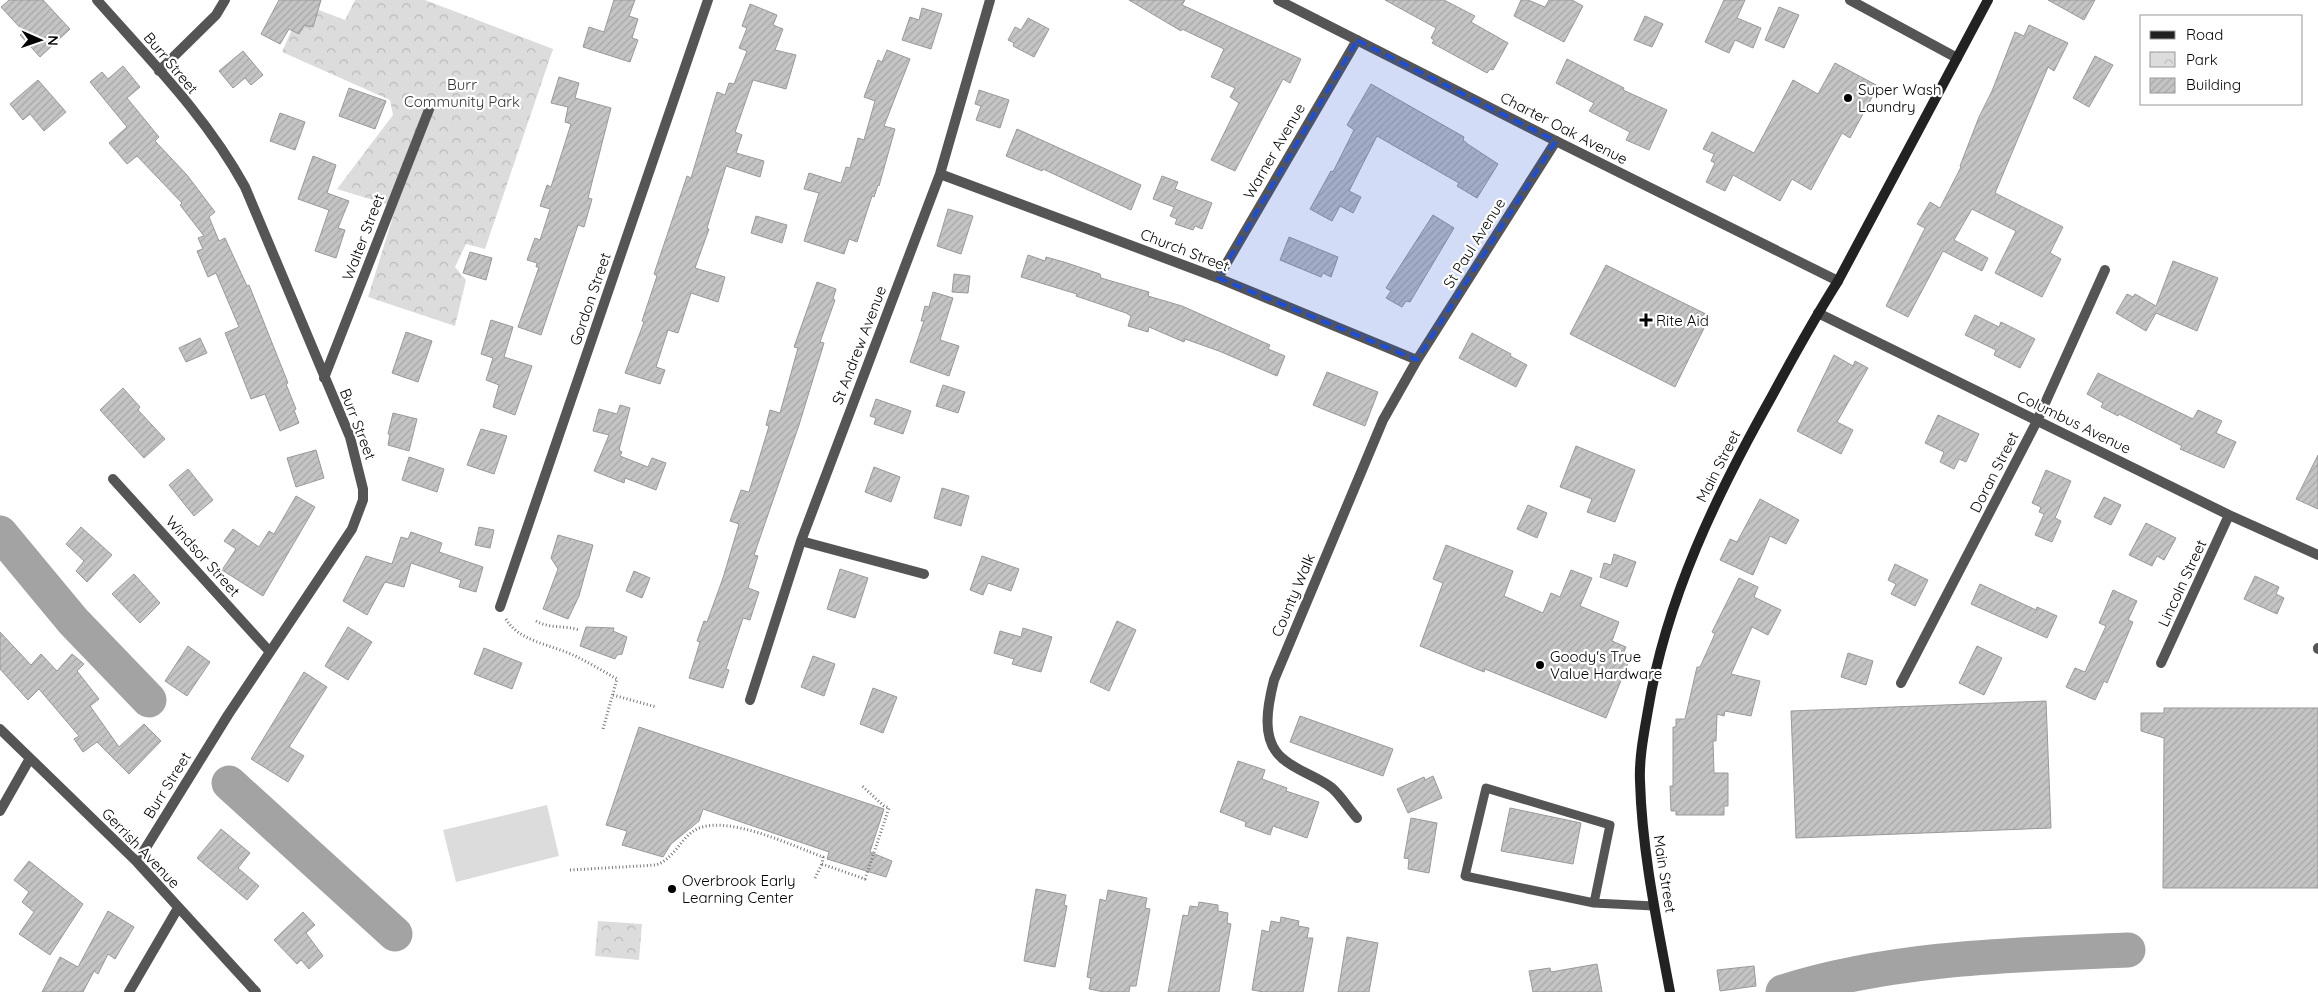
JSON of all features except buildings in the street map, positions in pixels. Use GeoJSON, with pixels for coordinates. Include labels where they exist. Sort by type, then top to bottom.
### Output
{"type":"FeatureCollection","features":[{"type":"Feature","properties":{"kind":"main road","name":"Main Street"},"geometry":{"type":"LineString","coordinates":[[1670,992],[1642,827],[1640,780],[1643,736],[1657,664],[1672,613],[1712,510],[1738,456],[1838,281],[1988,0]]}},
{"type":"Feature","properties":{"kind":"street","name":"Burr Street"},"geometry":{"type":"LineString","coordinates":[[97,0],[212,135],[241,180],[350,437],[361,476],[363,500],[352,529],[228,715],[137,862]]}},
{"type":"Feature","properties":{"kind":"street"},"geometry":{"type":"LineString","coordinates":[[159,71],[216,15],[225,0]]}},
{"type":"Feature","properties":{"kind":"street","name":"Gordon Street"},"geometry":{"type":"LineString","coordinates":[[500,607],[708,0]]}},
{"type":"Feature","properties":{"kind":"street","name":"St Andrew Avenue"},"geometry":{"type":"LineString","coordinates":[[750,700],[801,541],[940,174],[990,0]]}},
{"type":"Feature","properties":{"kind":"street","name":"Charter Oak Avenue"},"geometry":{"type":"LineString","coordinates":[[1278,0],[1838,281]]}},
{"type":"Feature","properties":{"kind":"street"},"geometry":{"type":"LineString","coordinates":[[1850,0],[1957,58]]}},
{"type":"Feature","properties":{"kind":"street","name":"Warner Avenue"},"geometry":{"type":"LineString","coordinates":[[1218,278],[1357,40]]}},
{"type":"Feature","properties":{"kind":"street","name":"Walter Street"},"geometry":{"type":"LineString","coordinates":[[324,378],[430,107]]}},
{"type":"Feature","properties":{"kind":"street","name":"St Paul Avenue"},"geometry":{"type":"LineString","coordinates":[[1417,360],[1556,141]]}},
{"type":"Feature","properties":{"kind":"street","name":"Church Street"},"geometry":{"type":"LineString","coordinates":[[940,174],[1218,278],[1417,360]]}},
{"type":"Feature","properties":{"kind":"street","name":"Doran Street"},"geometry":{"type":"LineString","coordinates":[[1902,683],[2038,421],[2106,270]]}},
{"type":"Feature","properties":{"kind":"street","name":"Columbus Avenue"},"geometry":{"type":"LineString","coordinates":[[1818,313],[2229,515],[2318,556]]}},
{"type":"Feature","properties":{"kind":"street","name":"County Walk"},"geometry":{"type":"LineString","coordinates":[[1357,818],[1332,789],[1282,758],[1274,747],[1268,723],[1269,700],[1274,680],[1383,420],[1417,360]]}},
{"type":"Feature","properties":{"kind":"street","name":"Windsor Street"},"geometry":{"type":"LineString","coordinates":[[113,479],[270,652]]}},
{"type":"Feature","properties":{"kind":"street","name":"Lincoln Street"},"geometry":{"type":"LineString","coordinates":[[2161,664],[2229,515]]}},
{"type":"Feature","properties":{"kind":"street"},"geometry":{"type":"LineString","coordinates":[[801,541],[924,574]]}},
{"type":"Feature","properties":{"kind":"street","name":"Gerrish Avenue"},"geometry":{"type":"LineString","coordinates":[[0,729],[137,862],[256,992]]}},
{"type":"Feature","properties":{"kind":"street"},"geometry":{"type":"LineString","coordinates":[[0,811],[30,760]]}},
{"type":"Feature","properties":{"kind":"street"},"geometry":{"type":"LineString","coordinates":[[129,992],[178,908]]}},
{"type":"Feature","properties":{"kind":"lane"},"geometry":{"type":"LineString","coordinates":[[1594,903],[1610,825],[1486,788],[1465,876],[1594,903],[1654,906]]}},
{"type":"Feature","properties":{"kind":"path"},"geometry":{"type":"LineString","coordinates":[[500,607],[509,624],[516,630],[572,654],[617,679],[603,729]]}},
{"type":"Feature","properties":{"kind":"path"},"geometry":{"type":"LineString","coordinates":[[536,621],[545,626],[566,626],[579,630]]}},
{"type":"Feature","properties":{"kind":"path"},"geometry":{"type":"LineString","coordinates":[[613,695],[656,707]]}},
{"type":"Feature","properties":{"kind":"path"},"geometry":{"type":"LineString","coordinates":[[822,864],[865,879],[889,808],[884,806],[861,784]]}},
{"type":"Feature","properties":{"kind":"path"},"geometry":{"type":"LineString","coordinates":[[570,870],[656,865],[666,862],[686,836],[698,828],[728,825],[823,857],[822,864],[815,878]]}},
{"type":"Feature","properties":{"kind":"highlighted area"},"geometry":{"type":"Polygon","coordinates":[[[1357,40],[1556,141],[1417,360],[1218,278],[1357,40]]]}},
{"type":"Feature","properties":{"kind":"green space","name":"Burr Community Park"},"geometry":{"type":"Polygon","coordinates":[[[355,0],[425,0],[553,49],[485,249],[466,244],[455,267],[466,280],[455,326],[368,297],[396,207],[337,189],[393,115],[390,100],[282,52],[303,4],[345,20],[355,0]]]}},
{"type":"Feature","properties":{"kind":"green space"},"geometry":{"type":"Polygon","coordinates":[[[547,805],[559,856],[456,882],[443,830],[547,805]]]}},
{"type":"Feature","properties":{"kind":"green space"},"geometry":{"type":"Polygon","coordinates":[[[598,921],[642,924],[639,960],[595,956],[598,921]]]}},
{"type":"Feature","properties":{"kind":"waterway"},"geometry":{"type":"LineString","coordinates":[[0,533],[73,621],[149,700]]}},
{"type":"Feature","properties":{"kind":"waterway"},"geometry":{"type":"LineString","coordinates":[[229,783],[395,934]]}},
{"type":"Feature","properties":{"kind":"waterway"},"geometry":{"type":"LineString","coordinates":[[1783,992],[1867,971],[1910,965],[1997,956],[2128,950]]}},
{"type":"Feature","properties":{"kind":"place","name":"Super Wash Laundry"},"geometry":{"type":"Point","coordinates":[1848,98]}},
{"type":"Feature","properties":{"kind":"place","name":"Rite Aid"},"geometry":{"type":"Point","coordinates":[1646,320]}},
{"type":"Feature","properties":{"kind":"place","name":"Goody's True Value Hardware"},"geometry":{"type":"Point","coordinates":[1540,665]}},
{"type":"Feature","properties":{"kind":"place","name":"Overbrook Early Learning Center"},"geometry":{"type":"Point","coordinates":[672,889]}}]}
